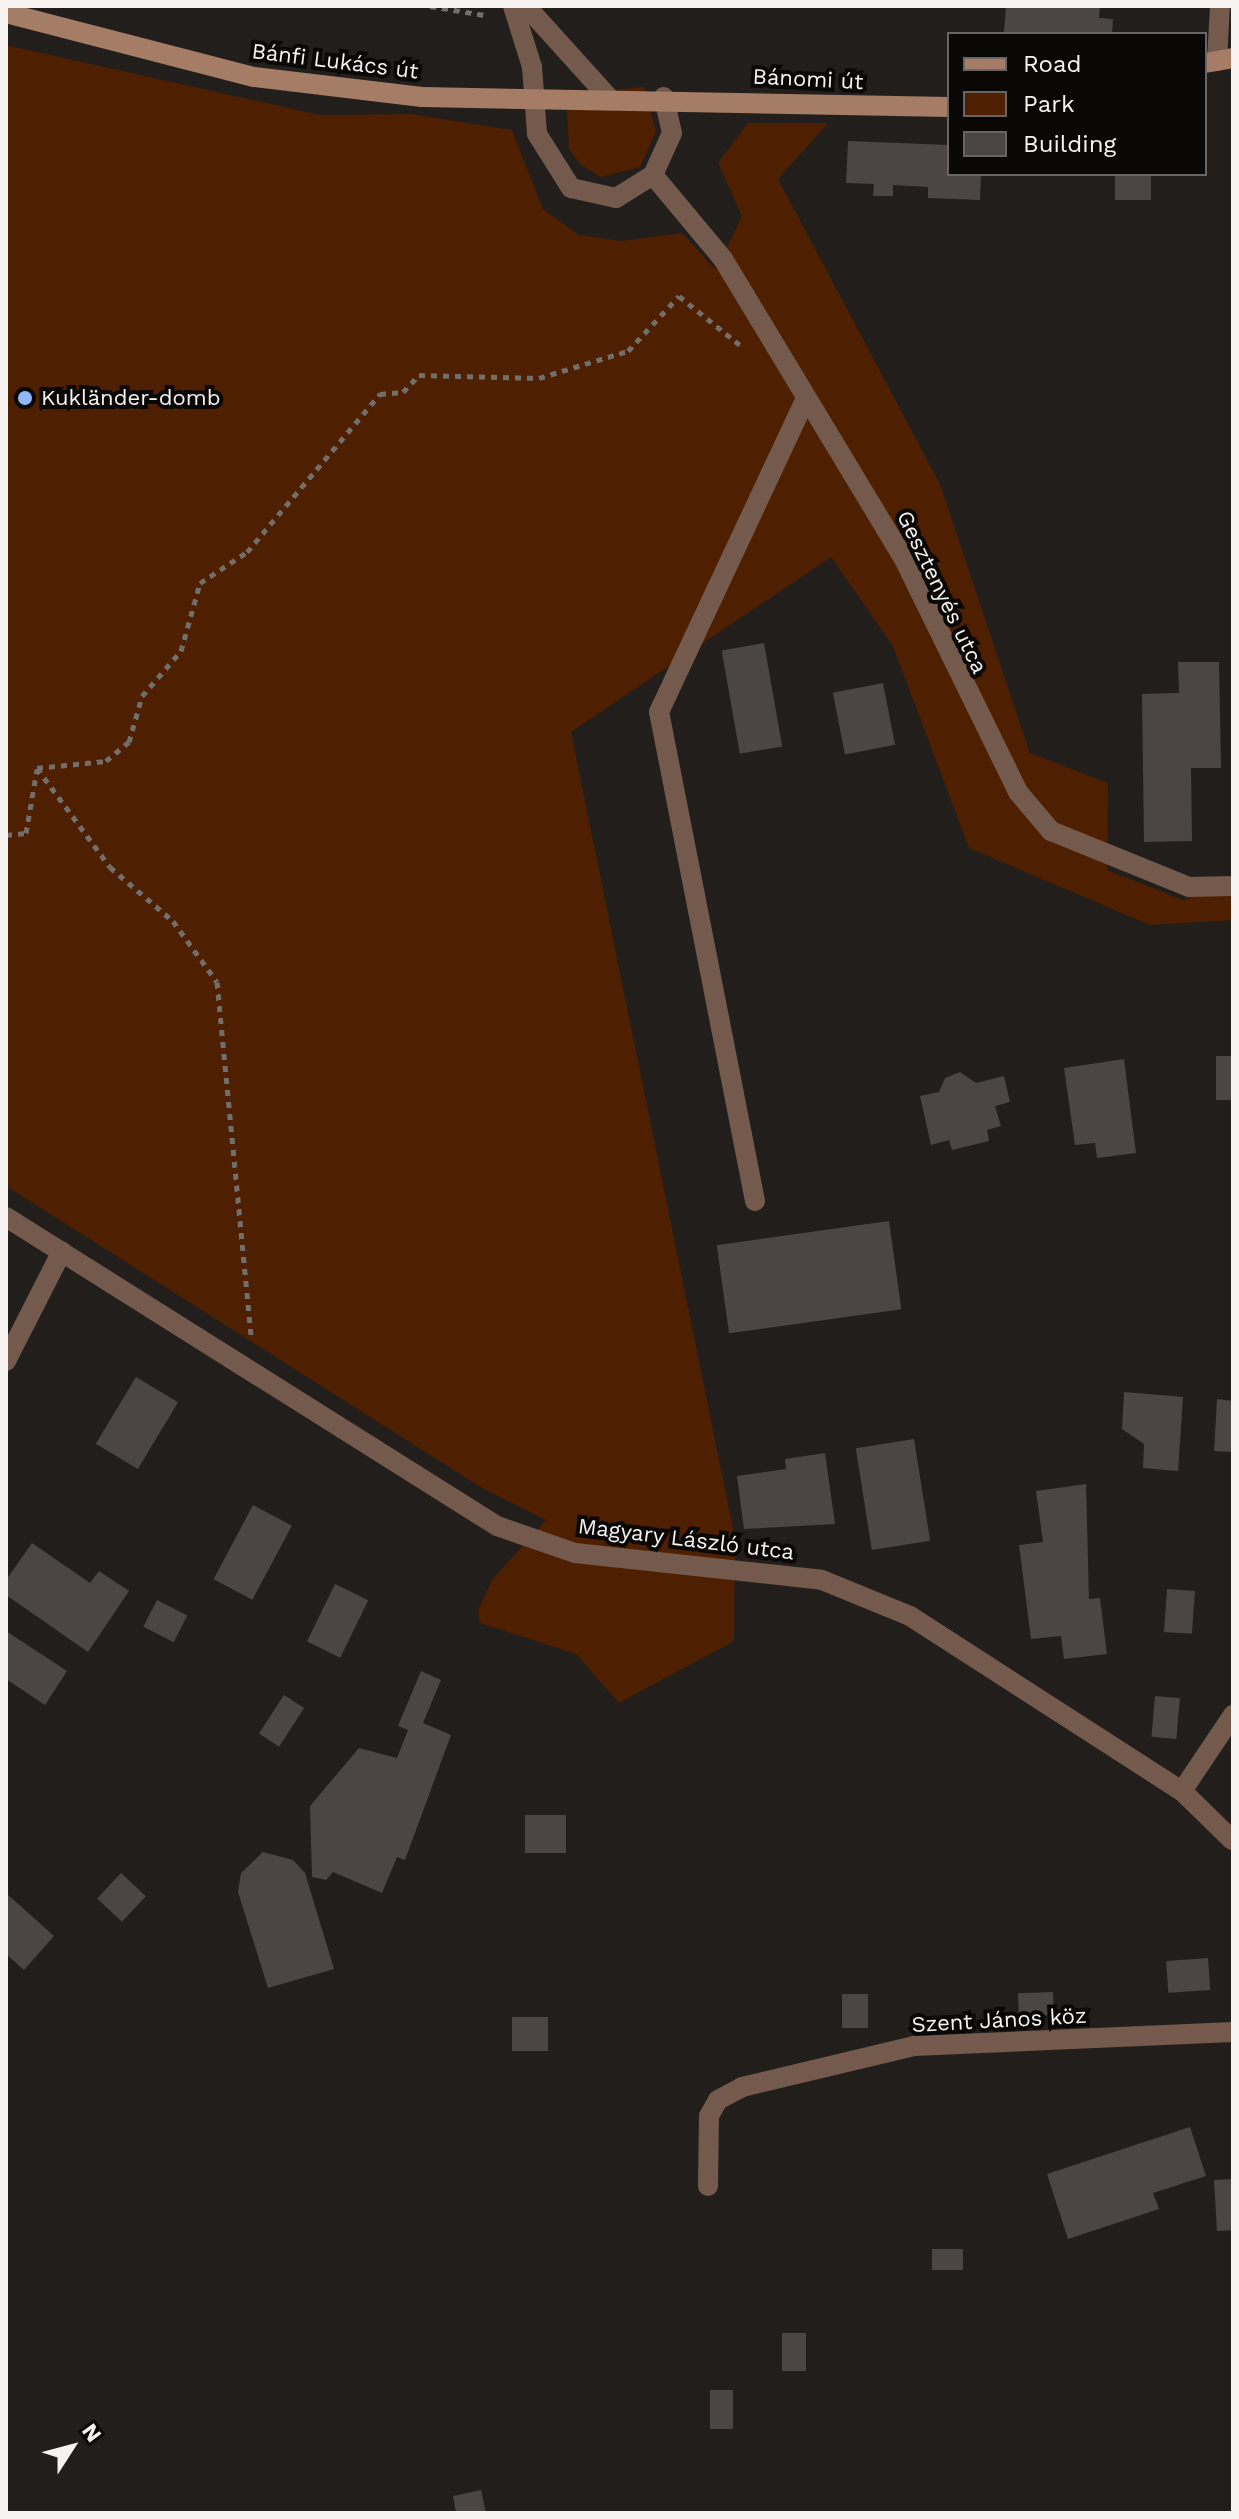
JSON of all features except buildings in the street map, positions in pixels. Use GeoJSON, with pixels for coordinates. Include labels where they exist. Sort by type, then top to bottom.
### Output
{"type":"FeatureCollection","features":[{"type":"Feature","properties":{"kind":"main road","name":"Bánfi Lukács út"},"geometry":{"type":"LineString","coordinates":[[6,13],[254,77],[422,97],[533,100],[664,97]]}},
{"type":"Feature","properties":{"kind":"main road","name":"Bánomi út"},"geometry":{"type":"LineString","coordinates":[[664,97],[947,107]]}},
{"type":"Feature","properties":{"kind":"street"},"geometry":{"type":"LineString","coordinates":[[513,6],[532,67],[537,134],[571,188],[616,198],[653,175],[672,133],[664,97]]}},
{"type":"Feature","properties":{"kind":"street"},"geometry":{"type":"LineString","coordinates":[[526,6],[611,100]]}},
{"type":"Feature","properties":{"kind":"street"},"geometry":{"type":"LineString","coordinates":[[1218,61],[1220,6]]}},
{"type":"Feature","properties":{"kind":"street","name":"Gesztenyés utca"},"geometry":{"type":"LineString","coordinates":[[653,175],[723,259],[903,557],[1018,792],[1051,831],[1189,887],[1233,886]]}},
{"type":"Feature","properties":{"kind":"street"},"geometry":{"type":"LineString","coordinates":[[755,1201],[659,712],[806,398]]}},
{"type":"Feature","properties":{"kind":"street","name":"Magyary László utca"},"geometry":{"type":"LineString","coordinates":[[6,1217],[497,1526],[575,1553],[822,1580],[910,1616],[1182,1791],[1233,1843]]}},
{"type":"Feature","properties":{"kind":"street"},"geometry":{"type":"LineString","coordinates":[[6,1361],[62,1251]]}},
{"type":"Feature","properties":{"kind":"street"},"geometry":{"type":"LineString","coordinates":[[1182,1791],[1233,1715]]}},
{"type":"Feature","properties":{"kind":"street","name":"Szent János köz"},"geometry":{"type":"LineString","coordinates":[[708,2186],[709,2116],[718,2100],[742,2087],[914,2046],[1233,2032]]}},
{"type":"Feature","properties":{"kind":"path"},"geometry":{"type":"LineString","coordinates":[[37,768],[106,761],[129,742],[142,696],[181,651],[200,583],[247,552],[380,394],[403,392],[419,375],[539,378],[628,351],[679,296],[733,342],[786,365]]}},
{"type":"Feature","properties":{"kind":"path"},"geometry":{"type":"LineString","coordinates":[[6,835],[26,833],[37,768]]}},
{"type":"Feature","properties":{"kind":"path"},"geometry":{"type":"LineString","coordinates":[[37,768],[110,867],[173,921],[217,982],[254,1375]]}},
{"type":"Feature","properties":{"kind":"green space"},"geometry":{"type":"Polygon","coordinates":[[[6,45],[320,115],[411,114],[512,130],[543,209],[579,235],[621,241],[682,233],[716,270],[742,216],[718,163],[748,123],[828,123],[778,179],[940,484],[1030,753],[1108,783],[1107,870],[1183,900],[1233,883],[1233,920],[1150,925],[969,848],[893,646],[831,557],[571,732],[735,1538],[734,1641],[619,1703],[576,1654],[480,1623],[478,1610],[492,1580],[546,1520],[482,1488],[6,1186],[6,45]]]}},
{"type":"Feature","properties":{"kind":"green space"},"geometry":{"type":"Polygon","coordinates":[[[644,87],[656,132],[640,167],[601,177],[581,165],[569,149],[566,94],[644,87]]]}},
{"type":"Feature","properties":{"kind":"place","name":"Kukländer-domb"},"geometry":{"type":"Point","coordinates":[25,398]}}]}
